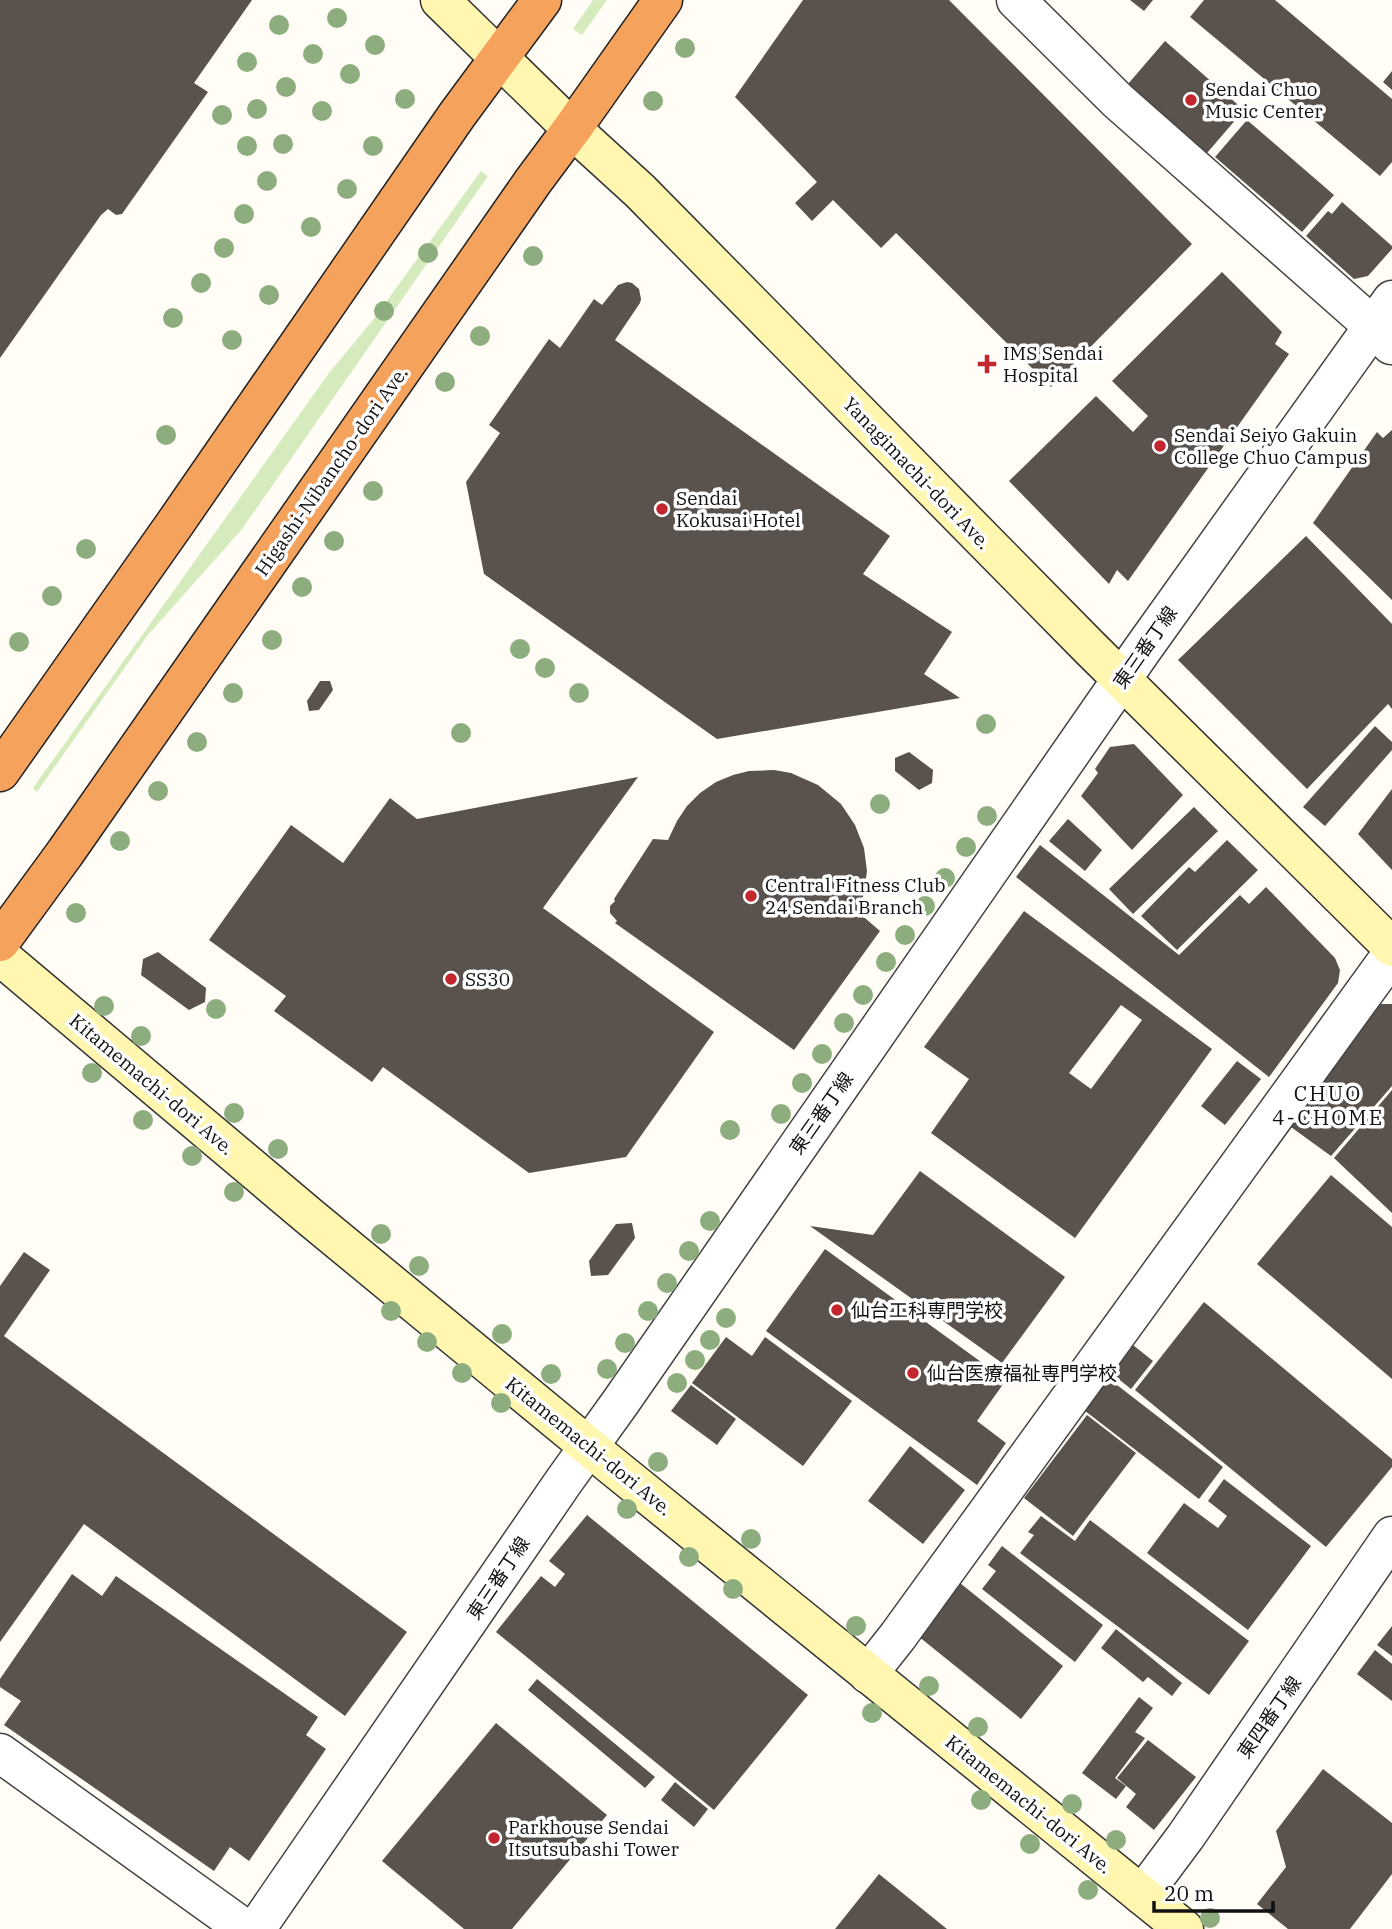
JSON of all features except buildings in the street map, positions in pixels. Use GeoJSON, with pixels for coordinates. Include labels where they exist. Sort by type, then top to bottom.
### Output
{"type":"FeatureCollection","features":[{"type":"Feature","properties":{"kind":"highway"},"geometry":{"type":"LineString","coordinates":[[0,772],[457,115],[542,0]]}},
{"type":"Feature","properties":{"kind":"highway","name":"Higashi-Nibancho-dori Ave."},"geometry":{"type":"LineString","coordinates":[[0,942],[663,0]]}},
{"type":"Feature","properties":{"kind":"street","name":"Yanagimachi-dori Ave."},"geometry":{"type":"LineString","coordinates":[[440,0],[572,129],[640,191],[1122,680],[1392,947]]}},
{"type":"Feature","properties":{"kind":"street"},"geometry":{"type":"LineString","coordinates":[[1016,0],[1118,101],[1386,325]]}},
{"type":"Feature","properties":{"kind":"street","name":"東三番丁線"},"geometry":{"type":"LineString","coordinates":[[256,1929],[1122,680],[1386,325]]}},
{"type":"Feature","properties":{"kind":"street"},"geometry":{"type":"LineString","coordinates":[[868,1674],[1392,954]]}},
{"type":"Feature","properties":{"kind":"street","name":"Kitamemachi-dori Ave."},"geometry":{"type":"LineString","coordinates":[[0,956],[589,1446],[1184,1929]]}},
{"type":"Feature","properties":{"kind":"street","name":"東四番丁線"},"geometry":{"type":"LineString","coordinates":[[1142,1895],[1186,1836],[1392,1536]]}},
{"type":"Feature","properties":{"kind":"street"},"geometry":{"type":"LineString","coordinates":[[0,1753],[245,1929]]}},
{"type":"Feature","properties":{"kind":"green space"},"geometry":{"type":"Polygon","coordinates":[[[593,0],[607,0],[582,35],[573,29],[593,0]]]}},
{"type":"Feature","properties":{"kind":"green space"},"geometry":{"type":"Polygon","coordinates":[[[481,171],[488,176],[242,529],[147,636],[37,792],[33,788],[329,373],[373,320],[481,171]]]}},
{"type":"Feature","properties":{"kind":"place","name":"Sendai Chuo Music Center"},"geometry":{"type":"Point","coordinates":[1191,100]}},
{"type":"Feature","properties":{"kind":"place","name":"IMS Sendai Hospital"},"geometry":{"type":"Point","coordinates":[987,364]}},
{"type":"Feature","properties":{"kind":"place","name":"Sendai Seiyo Gakuin College Chuo Campus"},"geometry":{"type":"Point","coordinates":[1160,446]}},
{"type":"Feature","properties":{"kind":"place","name":"Sendai Kokusai Hotel"},"geometry":{"type":"Point","coordinates":[662,509]}},
{"type":"Feature","properties":{"kind":"place","name":"Central Fitness Club 24 Sendai Branch"},"geometry":{"type":"Point","coordinates":[751,896]}},
{"type":"Feature","properties":{"kind":"place","name":"SS30"},"geometry":{"type":"Point","coordinates":[451,979]}},
{"type":"Feature","properties":{"kind":"place","name":"仙台工科専門学校"},"geometry":{"type":"Point","coordinates":[837,1310]}},
{"type":"Feature","properties":{"kind":"place","name":"仙台医療福祉専門学校"},"geometry":{"type":"Point","coordinates":[913,1373]}},
{"type":"Feature","properties":{"kind":"place","name":"Parkhouse Sendai Itsutsubashi Tower"},"geometry":{"type":"Point","coordinates":[494,1838]}},
{"type":"Feature","properties":{"kind":"district","name":"CHUO 4-CHOME"},"geometry":{"type":"Point","coordinates":[1328,1105]}}]}
